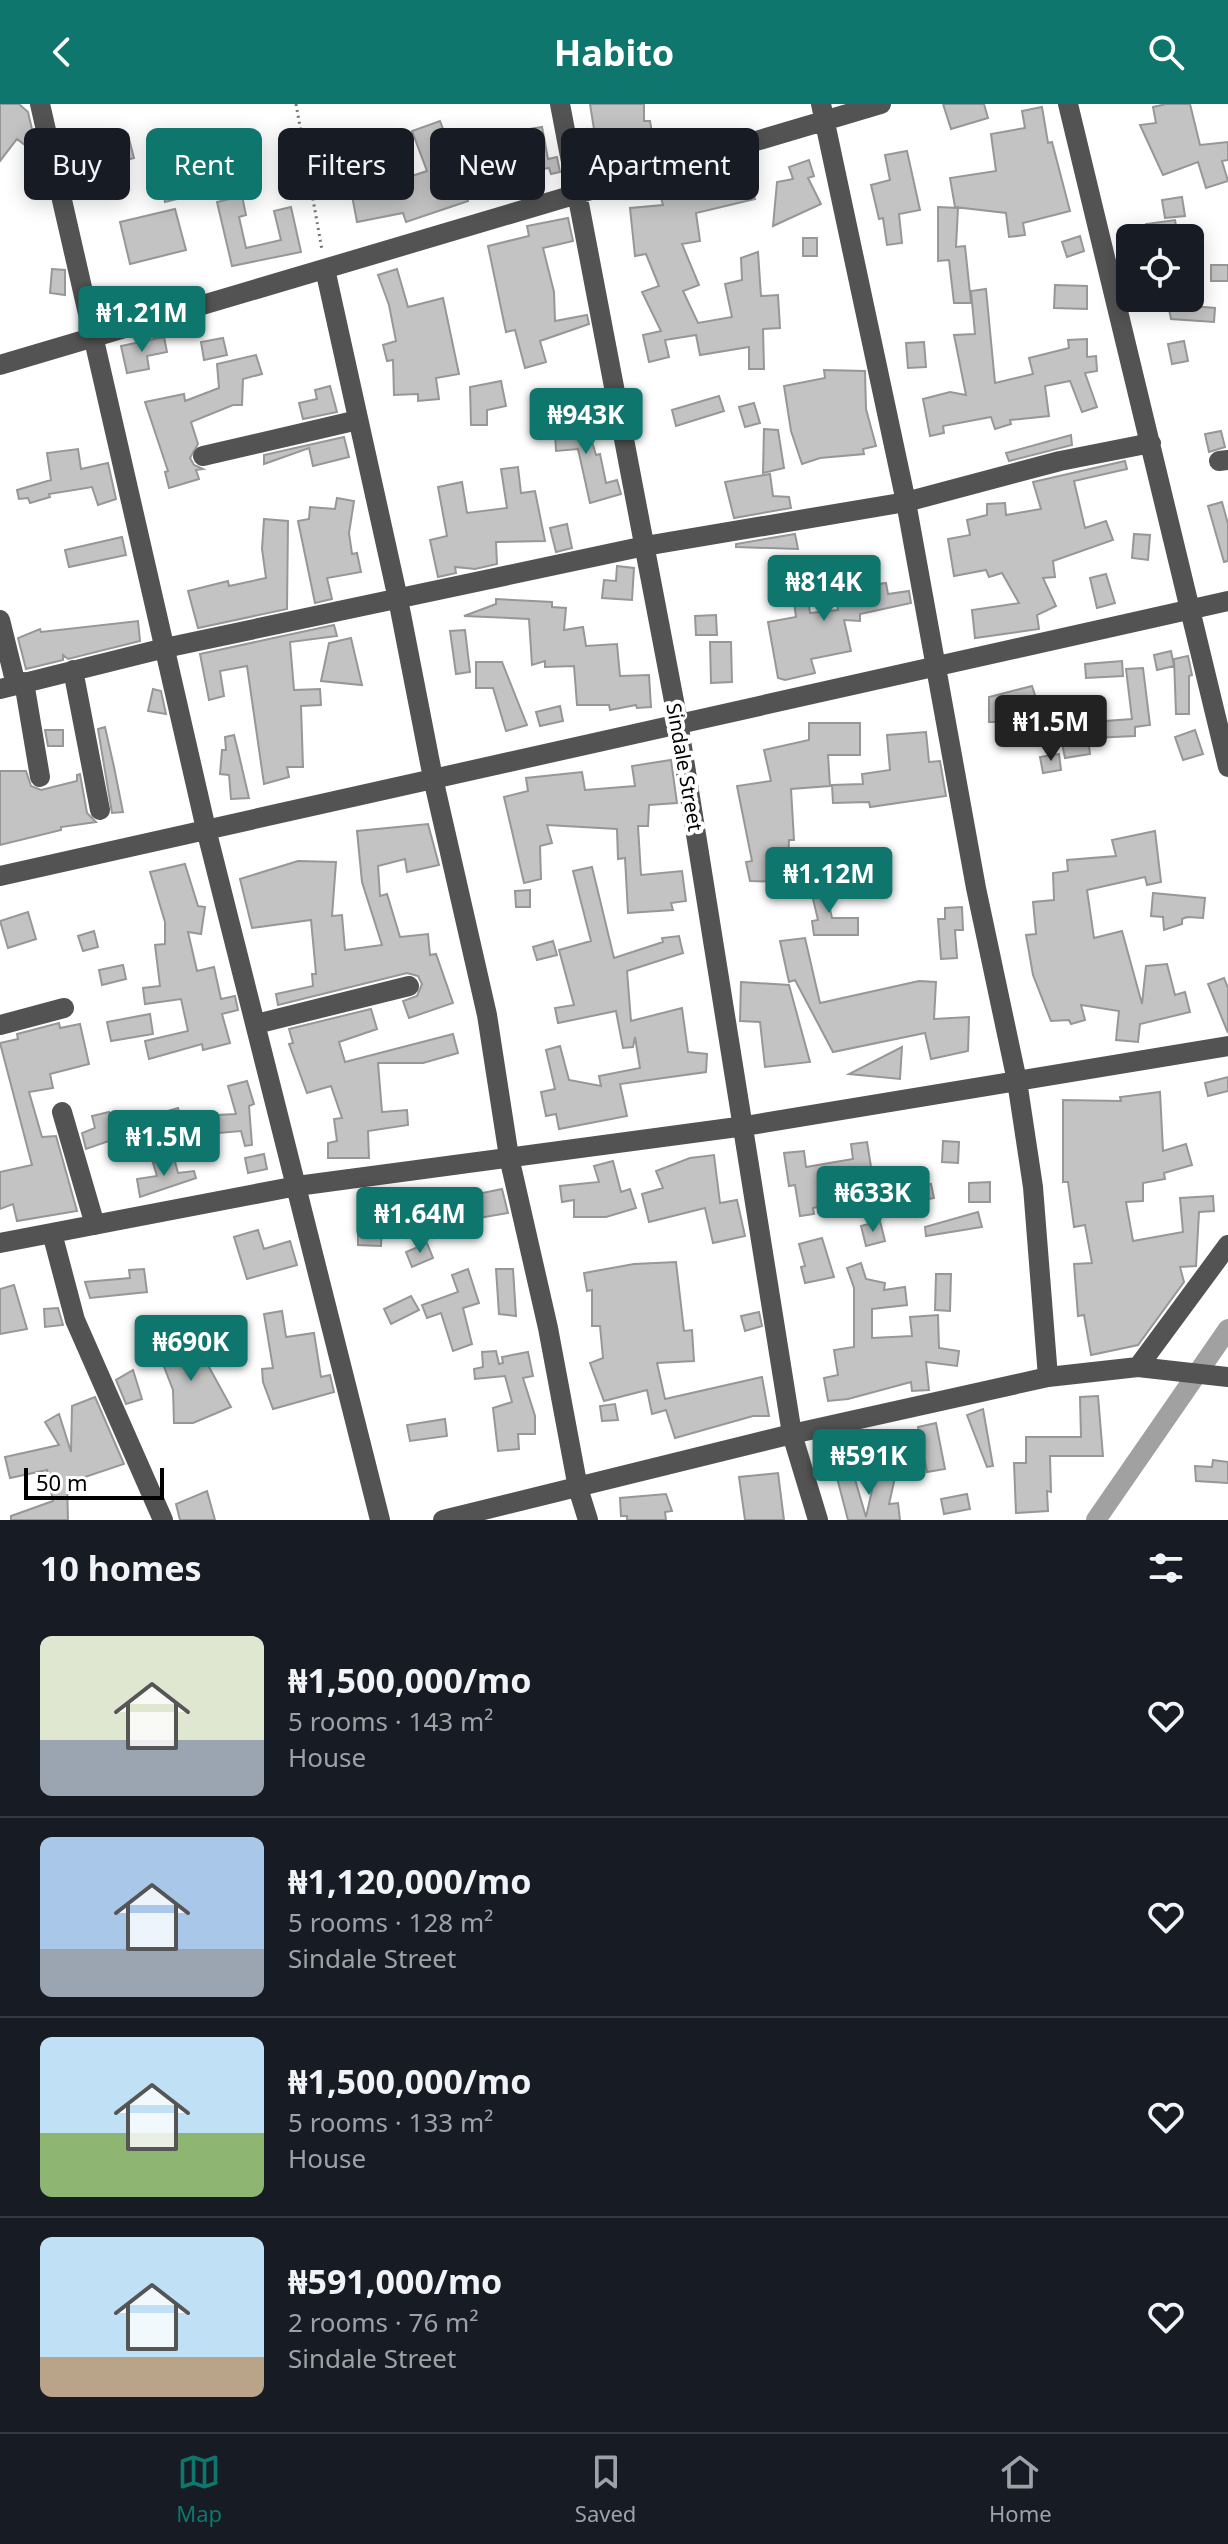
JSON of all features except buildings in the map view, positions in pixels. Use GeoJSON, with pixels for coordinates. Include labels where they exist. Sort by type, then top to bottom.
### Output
{"type":"FeatureCollection","features":[{"type":"Feature","properties":{"kind":"street"},"geometry":{"type":"LineString","coordinates":[[40,104],[206,829],[380,1520]]}},
{"type":"Feature","properties":{"kind":"street","name":"Sindale Street"},"geometry":{"type":"LineString","coordinates":[[560,104],[565,128]]}},
{"type":"Feature","properties":{"kind":"street"},"geometry":{"type":"LineString","coordinates":[[759,134],[823,112],[881,104]]}},
{"type":"Feature","properties":{"kind":"street"},"geometry":{"type":"LineString","coordinates":[[1068,104],[1228,767]]}},
{"type":"Feature","properties":{"kind":"street"},"geometry":{"type":"LineString","coordinates":[[823,112],[906,502],[1017,1081],[1033,1187],[1048,1377]]}},
{"type":"Feature","properties":{"kind":"street"},"geometry":{"type":"LineString","coordinates":[[0,365],[561,200]]}},
{"type":"Feature","properties":{"kind":"street","name":"Sindale Street"},"geometry":{"type":"LineString","coordinates":[[581,200],[678,722],[792,1434],[818,1520]]}},
{"type":"Feature","properties":{"kind":"street"},"geometry":{"type":"LineString","coordinates":[[325,269],[398,599],[433,778],[487,1015],[509,1157],[548,1328],[578,1488],[588,1520]]}},
{"type":"Feature","properties":{"kind":"street"},"geometry":{"type":"LineString","coordinates":[[203,456],[358,420]]}},
{"type":"Feature","properties":{"kind":"street"},"geometry":{"type":"LineString","coordinates":[[13,685],[165,648],[645,546],[906,502],[1060,461],[1151,443]]}},
{"type":"Feature","properties":{"kind":"street"},"geometry":{"type":"LineString","coordinates":[[0,876],[1190,606],[1228,601]]}},
{"type":"Feature","properties":{"kind":"street"},"geometry":{"type":"LineString","coordinates":[[0,620],[13,685],[40,777]]}},
{"type":"Feature","properties":{"kind":"street"},"geometry":{"type":"LineString","coordinates":[[73,670],[100,810]]}},
{"type":"Feature","properties":{"kind":"street"},"geometry":{"type":"LineString","coordinates":[[256,1024],[409,986]]}},
{"type":"Feature","properties":{"kind":"street"},"geometry":{"type":"LineString","coordinates":[[0,1025],[64,1008]]}},
{"type":"Feature","properties":{"kind":"street"},"geometry":{"type":"LineString","coordinates":[[0,1243],[297,1186],[745,1126],[1228,1046]]}},
{"type":"Feature","properties":{"kind":"street"},"geometry":{"type":"LineString","coordinates":[[62,1112],[95,1225]]}},
{"type":"Feature","properties":{"kind":"street"},"geometry":{"type":"LineString","coordinates":[[52,1233],[75,1320],[163,1520]]}},
{"type":"Feature","properties":{"kind":"street"},"geometry":{"type":"LineString","coordinates":[[1138,1367],[1228,1245]]}},
{"type":"Feature","properties":{"kind":"street"},"geometry":{"type":"LineString","coordinates":[[443,1520],[792,1434],[1048,1377],[1138,1367],[1227,1377]]}},
{"type":"Feature","properties":{"kind":"path"},"geometry":{"type":"LineString","coordinates":[[296,104],[325,269]]}},
{"type":"Feature","properties":{"kind":"waterway"},"geometry":{"type":"LineString","coordinates":[[1096,1520],[1228,1329]]}}]}
